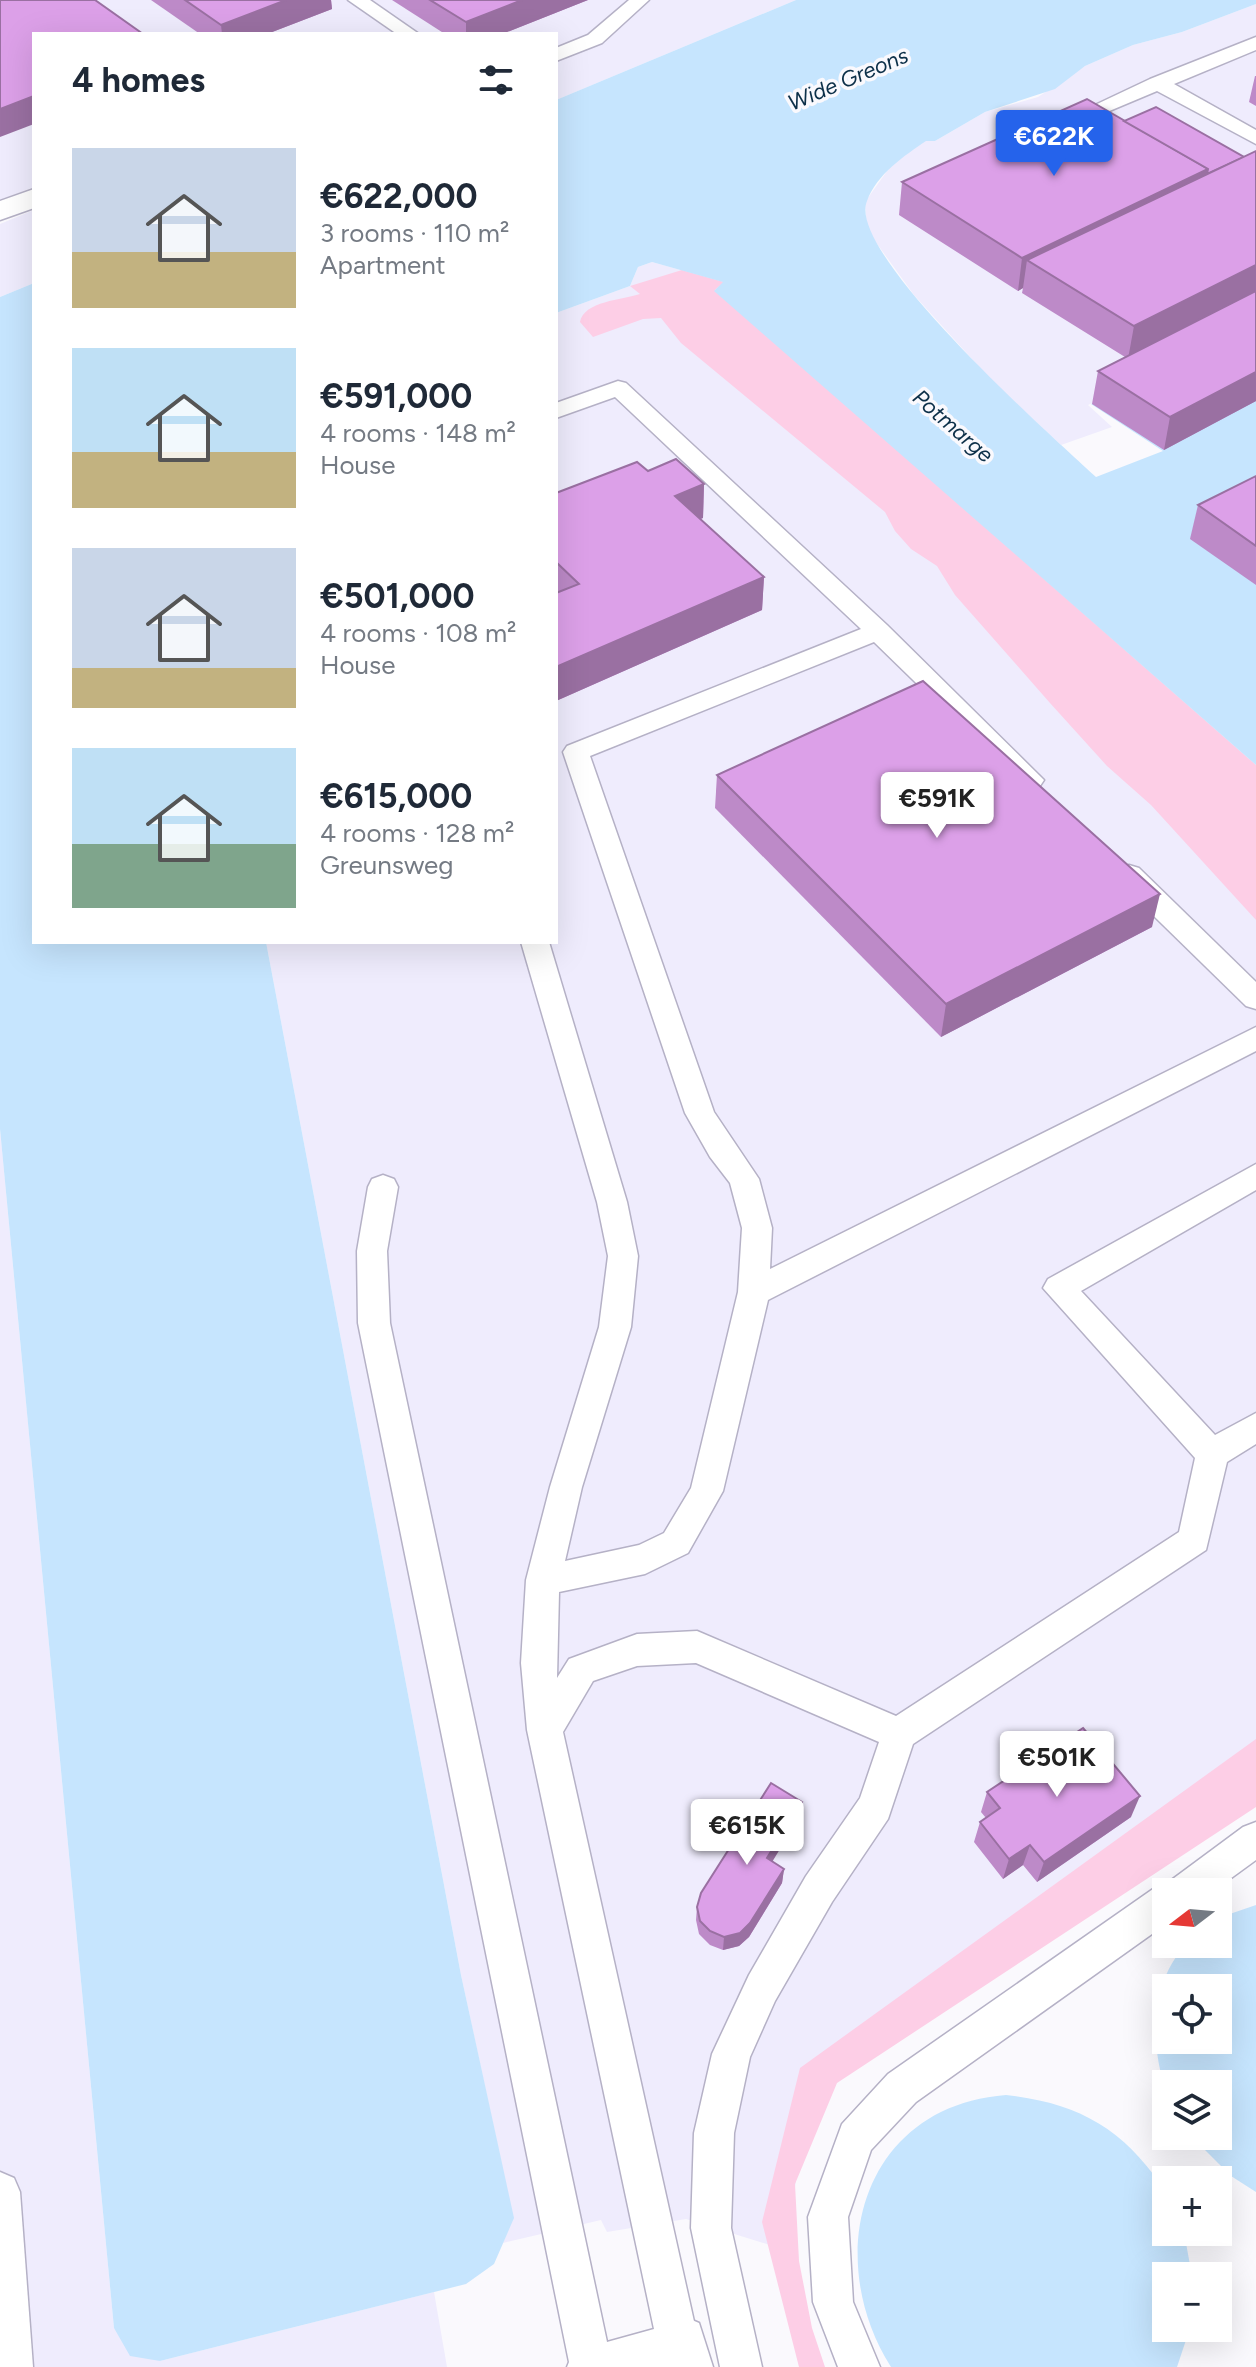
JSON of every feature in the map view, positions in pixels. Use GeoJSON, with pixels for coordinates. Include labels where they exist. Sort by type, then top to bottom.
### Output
{"type":"FeatureCollection","features":[{"type":"Feature","properties":{"kind":"street"},"geometry":{"type":"LineString","coordinates":[[0,211],[32,199]]}},
{"type":"Feature","properties":{"kind":"lane"},"geometry":{"type":"LineString","coordinates":[[357,0],[407,32]]}},
{"type":"Feature","properties":{"kind":"lane"},"geometry":{"type":"LineString","coordinates":[[558,54],[595,39],[640,0]]}},
{"type":"Feature","properties":{"kind":"lane"},"geometry":{"type":"LineString","coordinates":[[1088,113],[1256,43]]}},
{"type":"Feature","properties":{"kind":"lane"},"geometry":{"type":"LineString","coordinates":[[1157,83],[1256,138]]}},
{"type":"Feature","properties":{"kind":"lane"},"geometry":{"type":"LineString","coordinates":[[558,410],[618,388],[878,631],[1050,798]]}},
{"type":"Feature","properties":{"kind":"lane"},"geometry":{"type":"LineString","coordinates":[[543,1580],[645,1559],[676,1543],[707,1491],[754,1292],[757,1228],[744,1179],[720,1149],[700,1113],[576,752],[878,631]]}},
{"type":"Feature","properties":{"kind":"lane"},"geometry":{"type":"LineString","coordinates":[[1107,854],[1256,999]]}},
{"type":"Feature","properties":{"kind":"lane"},"geometry":{"type":"LineString","coordinates":[[383,1187],[372,1251],[374,1323],[590,2367],[681,2356],[545,1730],[538,1663],[543,1580],[566,1487],[615,1327],[623,1256],[612,1202],[536,944]]}},
{"type":"Feature","properties":{"kind":"lane"},"geometry":{"type":"LineString","coordinates":[[754,1292],[1256,1038]]}},
{"type":"Feature","properties":{"kind":"lane"},"geometry":{"type":"LineString","coordinates":[[1212,1454],[1059,1288],[1256,1176]]}},
{"type":"Feature","properties":{"kind":"lane"},"geometry":{"type":"LineString","coordinates":[[741,2367],[711,2228],[714,2133],[731,2054],[762,1988],[819,1889],[875,1807],[899,1734],[1194,1540],[1212,1454],[1256,1427]]}},
{"type":"Feature","properties":{"kind":"lane"},"geometry":{"type":"LineString","coordinates":[[545,1730],[581,1670],[637,1650],[697,1647],[899,1734]]}},
{"type":"Feature","properties":{"kind":"lane"},"geometry":{"type":"LineString","coordinates":[[1201,1878],[1256,1839]]}},
{"type":"Feature","properties":{"kind":"lane"},"geometry":{"type":"LineString","coordinates":[[859,2367],[833,2302],[828,2217],[856,2138],[902,2088],[1152,1912]]}},
{"type":"Feature","properties":{"kind":"lane"},"geometry":{"type":"LineString","coordinates":[[0,2192],[12,2367]]}},
{"type":"Feature","properties":{"kind":"shaded area"},"geometry":{"type":"Polygon","coordinates":[[[0,0],[796,0],[558,99],[558,32],[32,32],[32,188],[0,200],[0,0]]]}},
{"type":"Feature","properties":{"kind":"shaded area"},"geometry":{"type":"Polygon","coordinates":[[[1256,4],[1256,319],[1088,405],[1112,427],[1061,445],[991,380],[914,295],[867,230],[865,202],[892,164],[926,140],[935,141],[985,112],[1038,97],[1085,66],[1133,45],[1182,32],[1256,4]]]}},
{"type":"Feature","properties":{"kind":"shaded area"},"geometry":{"type":"Polygon","coordinates":[[[32,211],[32,284],[0,297],[0,224],[32,211]]]}},
{"type":"Feature","properties":{"kind":"shaded area"},"geometry":{"type":"Polygon","coordinates":[[[652,262],[724,282],[794,363],[1256,765],[1256,1755],[809,2089],[786,2250],[686,2219],[607,2232],[601,2220],[503,2243],[513,2217],[461,1975],[266,944],[558,944],[558,312],[630,286],[638,267],[652,262]]]}},
{"type":"Feature","properties":{"kind":"shaded area"},"geometry":{"type":"Polygon","coordinates":[[[682,270],[724,282],[715,290],[1256,765],[1256,920],[1151,805],[1107,766],[955,595],[937,566],[911,549],[895,531],[885,512],[681,343],[661,318],[643,319],[593,337],[580,322],[583,315],[596,305],[640,294],[630,286],[682,270]]]}},
{"type":"Feature","properties":{"kind":"shaded area"},"geometry":{"type":"Polygon","coordinates":[[[0,1129],[114,2328],[160,2361],[434,2292],[447,2367],[0,2367],[0,1129]]]}},
{"type":"Feature","properties":{"kind":"shaded area"},"geometry":{"type":"Polygon","coordinates":[[[1256,1739],[1256,1807],[837,2083],[795,2184],[799,2261],[812,2328],[825,2367],[799,2367],[762,2222],[800,2068],[1256,1739]]]}},
{"type":"Feature","properties":{"kind":"water"},"geometry":{"type":"Polygon","coordinates":[[[796,0],[1256,0],[1256,4],[1182,32],[1133,45],[1085,66],[1055,89],[985,112],[935,141],[926,141],[884,174],[867,201],[869,226],[888,261],[919,301],[1000,387],[1096,477],[1163,451],[1091,404],[1256,319],[1256,765],[714,291],[723,282],[652,262],[638,267],[630,286],[558,312],[558,99],[796,0]]]}},
{"type":"Feature","properties":{"kind":"water"},"geometry":{"type":"Polygon","coordinates":[[[32,284],[32,944],[266,944],[461,1975],[514,2218],[494,2264],[466,2284],[160,2361],[130,2356],[114,2328],[0,1129],[0,297],[32,284]]]}},
{"type":"Feature","properties":{"kind":"water"},"geometry":{"type":"Polygon","coordinates":[[[1256,1905],[1256,2192],[1232,2177],[1232,2166],[1221,2166],[1205,2150],[1232,2150],[1232,2070],[1160,2070],[1157,2054],[1232,2054],[1232,1974],[1167,1974],[1174,1960],[1232,1958],[1232,1913],[1256,1905]]]}},
{"type":"Feature","properties":{"kind":"water"},"geometry":{"type":"Polygon","coordinates":[[[1006,2095],[1055,2104],[1095,2121],[1113,2133],[1146,2165],[1152,2173],[1152,2246],[1187,2246],[1189,2262],[1152,2262],[1152,2342],[1185,2342],[1177,2367],[891,2367],[870,2324],[859,2279],[859,2235],[868,2194],[888,2157],[917,2127],[957,2105],[1006,2095]]]}},
{"type":"Feature","properties":{"kind":"building"},"geometry":{"type":"Polygon","coordinates":[[[0,0],[95,0],[140,32],[32,32],[32,97],[0,109],[0,0]]]}},
{"type":"Feature","properties":{"kind":"building"},"geometry":{"type":"Polygon","coordinates":[[[185,0],[286,0],[221,25],[185,0]]]}},
{"type":"Feature","properties":{"kind":"building"},"geometry":{"type":"Polygon","coordinates":[[[430,0],[522,0],[466,22],[430,0]]]}},
{"type":"Feature","properties":{"kind":"building"},"geometry":{"type":"Polygon","coordinates":[[[1087,99],[1208,169],[1022,258],[902,182],[1087,99]]]}},
{"type":"Feature","properties":{"kind":"building"},"geometry":{"type":"Polygon","coordinates":[[[1156,107],[1244,157],[1207,174],[1208,169],[1124,121],[1156,107]]]}},
{"type":"Feature","properties":{"kind":"building"},"geometry":{"type":"Polygon","coordinates":[[[1256,151],[1256,265],[1134,326],[1027,260],[1256,151]]]}},
{"type":"Feature","properties":{"kind":"building"},"geometry":{"type":"Polygon","coordinates":[[[1256,291],[1256,372],[1170,417],[1098,371],[1256,291]]]}},
{"type":"Feature","properties":{"kind":"building"},"geometry":{"type":"Polygon","coordinates":[[[676,459],[704,484],[675,496],[764,577],[558,666],[558,592],[579,584],[558,564],[558,492],[637,462],[648,471],[676,459]]]}},
{"type":"Feature","properties":{"kind":"building"},"geometry":{"type":"Polygon","coordinates":[[[1256,476],[1256,546],[1198,505],[1256,476]]]}},
{"type":"Feature","properties":{"kind":"building"},"geometry":{"type":"Polygon","coordinates":[[[923,681],[1160,894],[946,1004],[717,775],[923,681]]]}},
{"type":"Feature","properties":{"kind":"building"},"geometry":{"type":"Polygon","coordinates":[[[1083,1728],[1140,1796],[1044,1862],[1030,1845],[1009,1859],[980,1822],[1000,1808],[987,1792],[1083,1728]]]}},
{"type":"Feature","properties":{"kind":"building"},"geometry":{"type":"Polygon","coordinates":[[[771,1783],[802,1802],[767,1858],[784,1869],[750,1923],[740,1933],[724,1937],[710,1931],[700,1921],[697,1907],[701,1893],[771,1783]]]}},
{"type":"Feature","properties":{"kind":"water label","name":"Wide Greons"},"geometry":{"type":"Point","coordinates":[848,79]}},
{"type":"Feature","properties":{"kind":"water label","name":"Potmarge"},"geometry":{"type":"Point","coordinates":[953,426]}}]}
